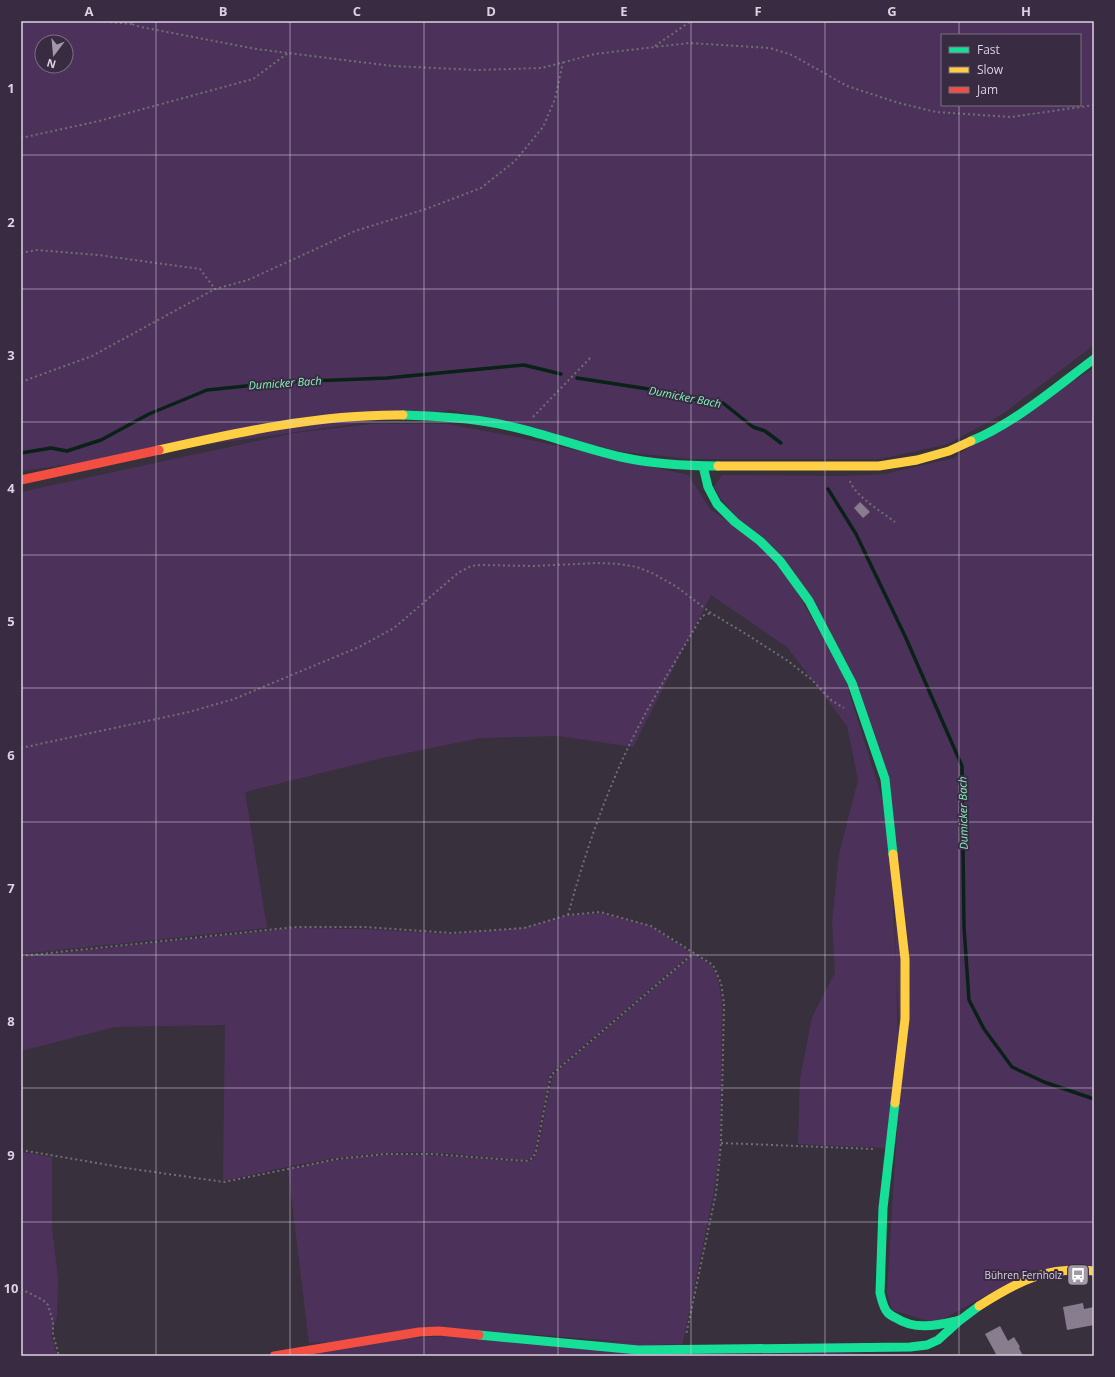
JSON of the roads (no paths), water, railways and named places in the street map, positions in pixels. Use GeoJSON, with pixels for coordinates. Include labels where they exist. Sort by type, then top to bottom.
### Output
{"type":"FeatureCollection","features":[{"type":"Feature","properties":{"kind":"street"},"geometry":{"type":"LineString","coordinates":[[21,480],[223,436],[301,422],[377,415],[440,416],[483,422],[521,429],[621,457],[659,464],[703,466],[880,466],[917,460],[974,440],[1002,425],[1026,409],[1094,358]]}},
{"type":"Feature","properties":{"kind":"street"},"geometry":{"type":"LineString","coordinates":[[703,466],[708,487],[717,504],[735,522],[760,541],[780,561],[809,601],[852,683],[885,779],[905,960],[905,1019],[889,1149],[881,1245],[880,1293],[883,1304],[888,1313],[899,1322],[921,1327],[936,1326],[960,1320]]}},
{"type":"Feature","properties":{"kind":"street"},"geometry":{"type":"LineString","coordinates":[[274,1356],[439,1330],[638,1350],[910,1347],[935,1342],[942,1338],[960,1320],[998,1295],[1036,1275],[1046,1272],[1060,1271],[1094,1271]]}},
{"type":"Feature","properties":{"kind":"waterway","name":"Dumicker Bach"},"geometry":{"type":"LineString","coordinates":[[21,453],[51,448],[67,451],[101,440],[149,414],[207,390],[285,382],[387,378],[524,365],[561,374]]}},
{"type":"Feature","properties":{"kind":"waterway","name":"Dumicker Bach"},"geometry":{"type":"LineString","coordinates":[[577,378],[668,392],[698,400],[723,403],[753,427],[765,431],[781,443]]}},
{"type":"Feature","properties":{"kind":"waterway","name":"Dumicker Bach"},"geometry":{"type":"LineString","coordinates":[[828,489],[856,534],[905,636],[962,766],[964,927],[969,1000],[984,1029],[1012,1067],[1044,1082],[1094,1099]]}},
{"type":"Feature","properties":{"kind":"place","name":"Bühren Fernholz"},"geometry":{"type":"Point","coordinates":[1078,1275]}}]}
